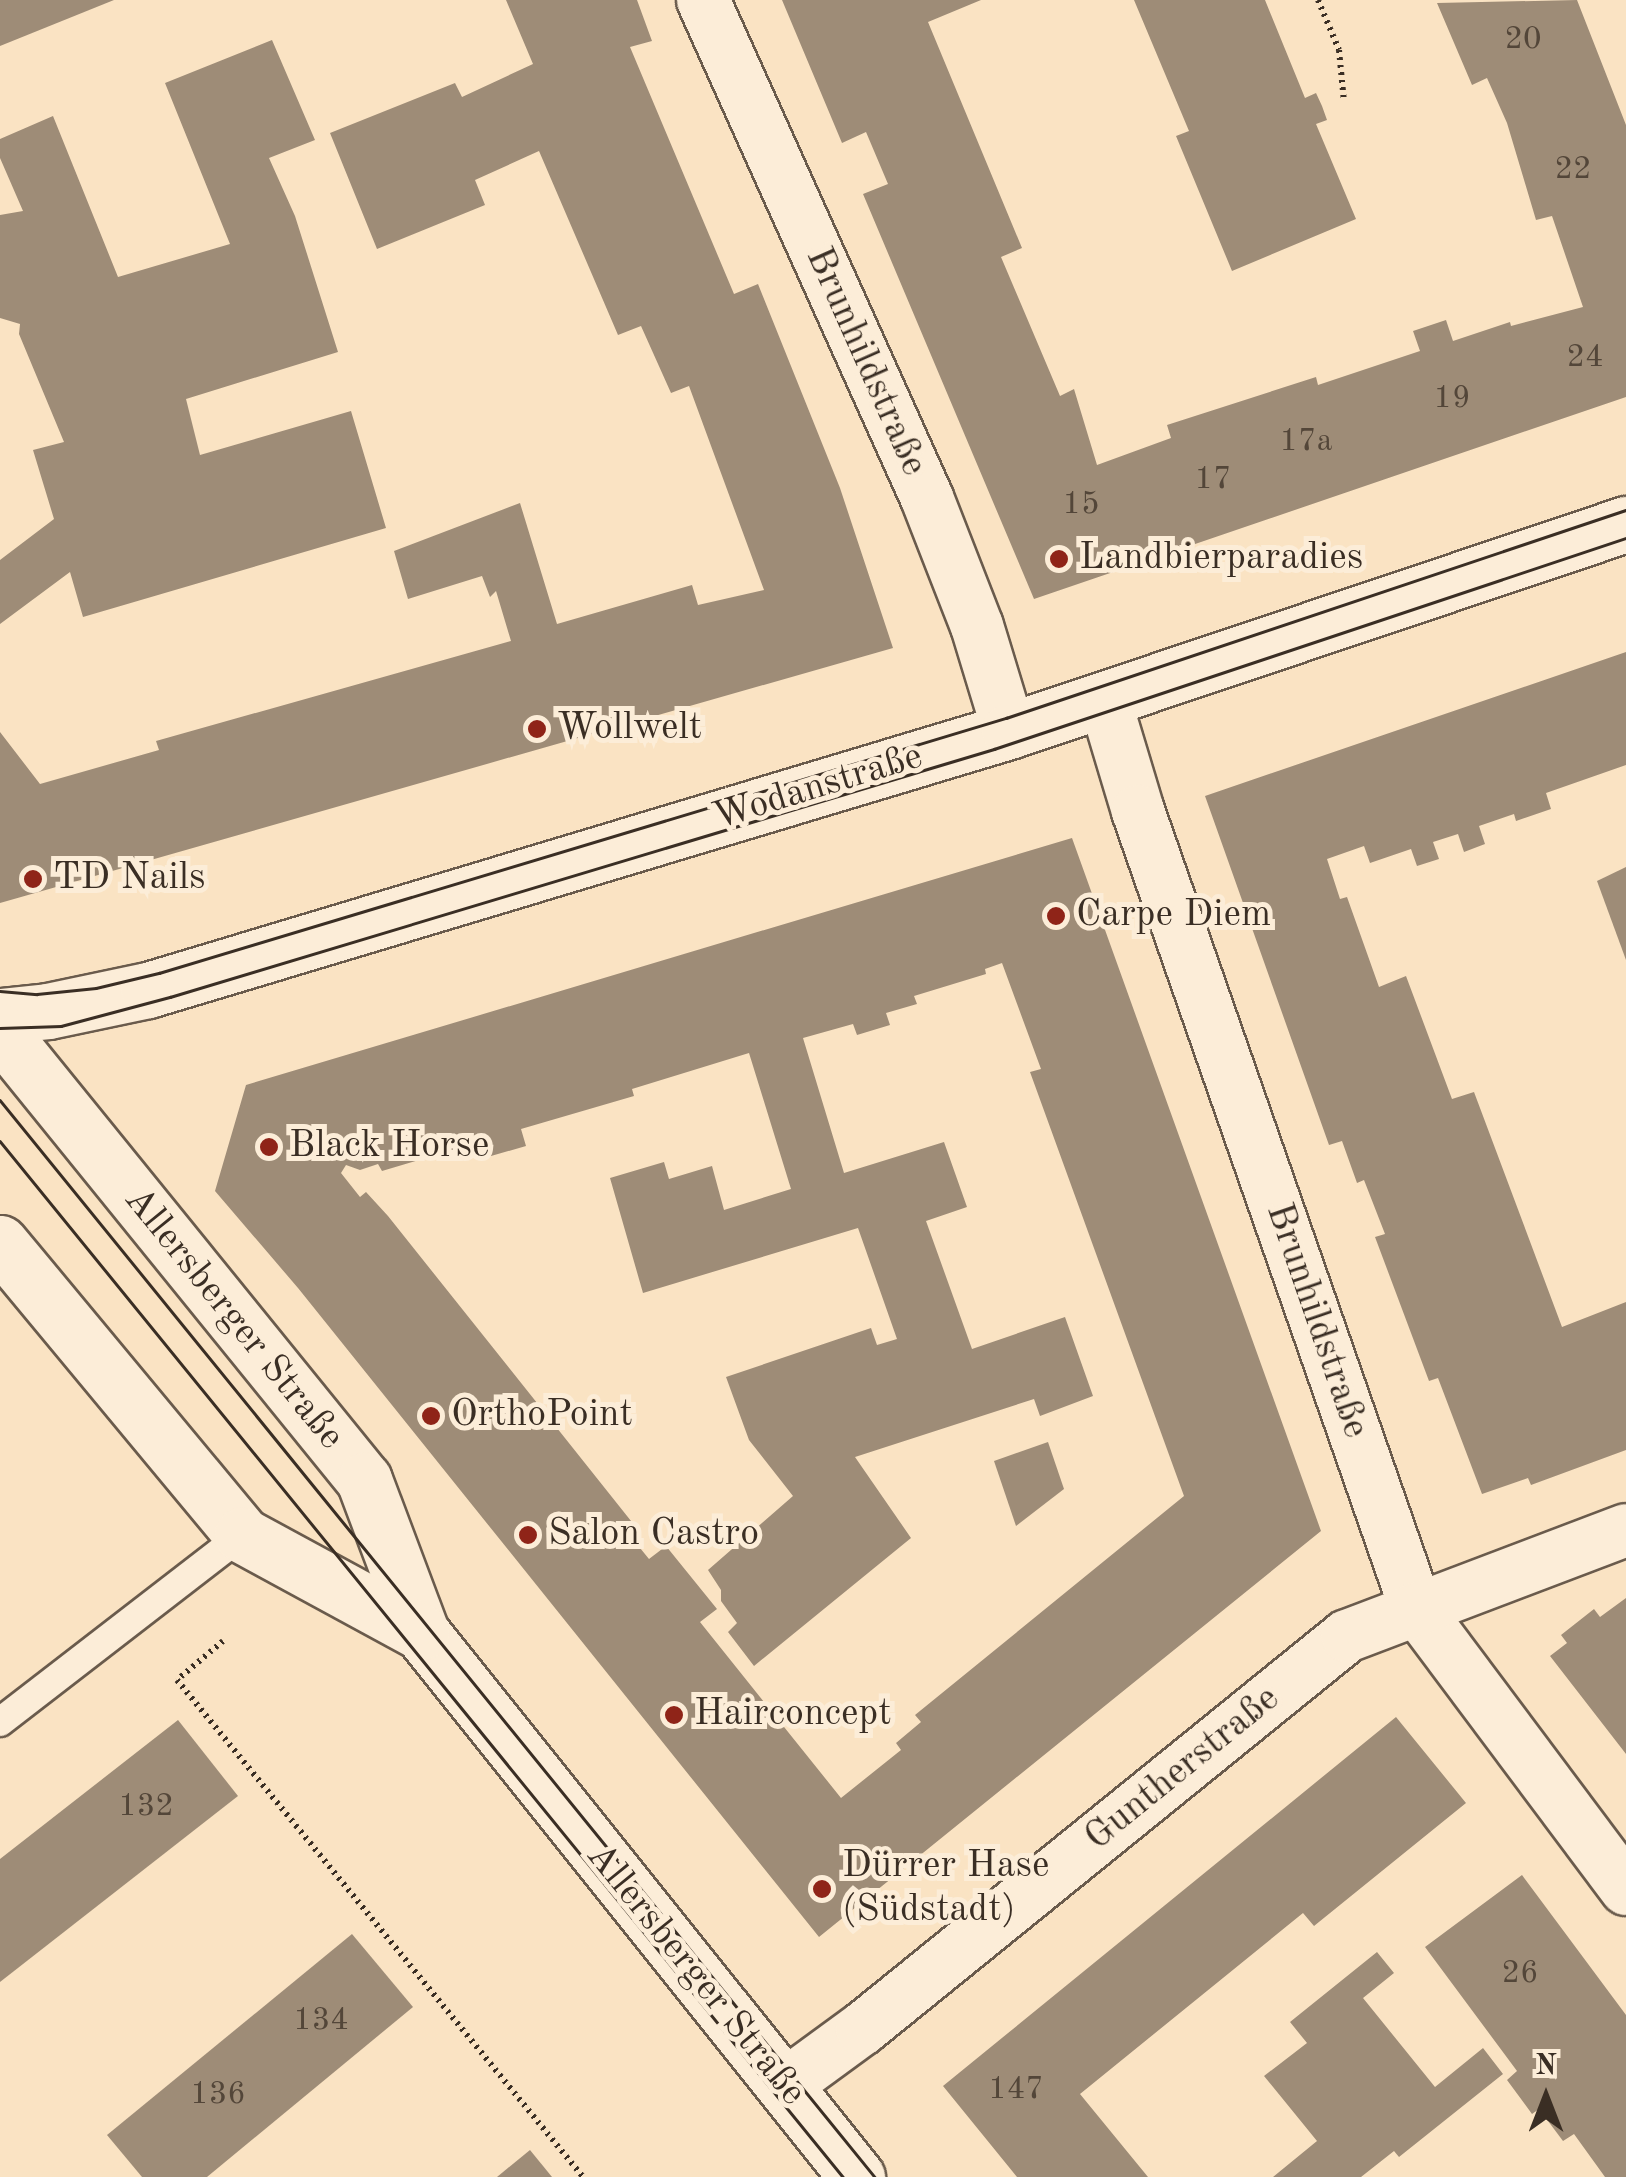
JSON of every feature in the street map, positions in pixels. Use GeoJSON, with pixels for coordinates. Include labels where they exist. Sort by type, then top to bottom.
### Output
{"type":"FeatureCollection","features":[{"type":"Feature","properties":{"kind":"main road","name":"Wodanstraße"},"geometry":{"type":"LineString","coordinates":[[0,1016],[48,1011],[148,990],[1009,731],[1626,524]]}},
{"type":"Feature","properties":{"kind":"main road","name":"Allersberger Straße"},"geometry":{"type":"LineString","coordinates":[[0,1031],[364,1480],[421,1632],[857,2177]]}},
{"type":"Feature","properties":{"kind":"main road","name":"Allersberger Straße"},"geometry":{"type":"LineString","coordinates":[[0,1243],[242,1535],[421,1632]]}},
{"type":"Feature","properties":{"kind":"street","name":"Brunhildstraße"},"geometry":{"type":"LineString","coordinates":[[702,0],[926,498],[976,626],[1009,731]]}},
{"type":"Feature","properties":{"kind":"street","name":"Brunhildstraße"},"geometry":{"type":"LineString","coordinates":[[1105,700],[1138,811],[1416,1608],[1626,1889]]}},
{"type":"Feature","properties":{"kind":"street","name":"Guntherstraße"},"geometry":{"type":"LineString","coordinates":[[784,2086],[862,2029],[1346,1636],[1626,1530]]}},
{"type":"Feature","properties":{"kind":"lane"},"geometry":{"type":"LineString","coordinates":[[0,1722],[242,1535]]}},
{"type":"Feature","properties":{"kind":"path"},"geometry":{"type":"LineString","coordinates":[[1318,0],[1339,50],[1344,102]]}},
{"type":"Feature","properties":{"kind":"path"},"geometry":{"type":"LineString","coordinates":[[223,1641],[177,1680],[583,2177]]}},
{"type":"Feature","properties":{"kind":"building"},"geometry":{"type":"Polygon","coordinates":[[[0,0],[114,0],[0,46],[0,0]]]}},
{"type":"Feature","properties":{"kind":"building"},"geometry":{"type":"Polygon","coordinates":[[[506,0],[637,0],[652,41],[630,47],[734,294],[758,284],[840,488],[893,648],[0,903],[0,732],[40,784],[159,750],[156,741],[511,641],[496,591],[490,597],[482,576],[408,599],[394,551],[520,503],[557,624],[692,585],[698,605],[764,590],[689,386],[671,393],[641,326],[618,335],[539,151],[475,180],[485,205],[377,249],[330,133],[455,83],[462,97],[533,64],[506,0]]]}},
{"type":"Feature","properties":{"kind":"building"},"geometry":{"type":"Polygon","coordinates":[[[782,0],[981,0],[928,22],[1022,248],[1001,257],[1060,396],[1074,389],[1097,465],[1171,438],[1167,425],[1316,377],[1318,385],[1420,351],[1413,331],[1446,320],[1453,341],[1510,322],[1511,326],[1583,307],[1552,216],[1536,220],[1507,123],[1487,78],[1472,85],[1437,3],[1577,0],[1626,125],[1626,397],[1034,599],[863,194],[888,184],[866,132],[842,143],[782,0]]]}},
{"type":"Feature","properties":{"kind":"building"},"geometry":{"type":"Polygon","coordinates":[[[1134,0],[1265,0],[1305,98],[1316,93],[1322,106],[1327,120],[1316,124],[1356,219],[1232,271],[1176,136],[1189,131],[1134,0]]]}},
{"type":"Feature","properties":{"kind":"building"},"geometry":{"type":"Polygon","coordinates":[[[272,40],[315,140],[269,158],[295,216],[338,352],[186,399],[200,455],[351,411],[386,528],[83,617],[70,572],[0,624],[0,560],[54,519],[33,450],[64,442],[19,334],[20,324],[0,318],[0,215],[23,211],[0,158],[0,139],[53,116],[118,277],[230,244],[165,83],[272,40]]]}},
{"type":"Feature","properties":{"kind":"building"},"geometry":{"type":"Polygon","coordinates":[[[1626,652],[1626,765],[1546,793],[1551,809],[1516,821],[1514,814],[1479,826],[1485,844],[1464,852],[1458,834],[1433,842],[1439,859],[1417,866],[1411,849],[1370,863],[1364,846],[1327,859],[1340,899],[1347,897],[1379,987],[1406,976],[1452,1099],[1474,1092],[1562,1327],[1626,1302],[1626,1450],[1531,1485],[1528,1478],[1482,1494],[1438,1378],[1429,1381],[1375,1237],[1385,1234],[1364,1180],[1357,1183],[1342,1141],[1329,1145],[1205,796],[1626,652]]]}},
{"type":"Feature","properties":{"kind":"building"},"geometry":{"type":"Polygon","coordinates":[[[1072,838],[1321,1531],[819,1937],[298,1288],[215,1191],[246,1085],[1072,838]],[[1002,963],[985,969],[986,974],[914,996],[917,1004],[886,1013],[890,1025],[857,1035],[853,1024],[803,1038],[844,1173],[944,1142],[967,1207],[926,1221],[972,1349],[1065,1317],[1093,1396],[1040,1416],[1034,1399],[855,1457],[911,1538],[754,1666],[728,1632],[737,1623],[721,1601],[721,1590],[708,1570],[793,1496],[749,1440],[726,1377],[871,1328],[877,1345],[897,1339],[858,1228],[643,1293],[610,1178],[664,1162],[669,1179],[712,1166],[724,1210],[791,1189],[749,1053],[632,1089],[634,1096],[521,1129],[526,1146],[491,1156],[486,1140],[382,1171],[378,1164],[360,1170],[346,1165],[341,1173],[360,1197],[366,1192],[388,1216],[635,1526],[627,1532],[649,1559],[666,1546],[717,1609],[700,1622],[841,1798],[901,1750],[896,1743],[921,1722],[915,1715],[1184,1496],[1030,1072],[1041,1069],[1002,963]]]}},
{"type":"Feature","properties":{"kind":"building"},"geometry":{"type":"Polygon","coordinates":[[[1626,867],[1626,960],[1597,881],[1626,867]]]}},
{"type":"Feature","properties":{"kind":"building"},"geometry":{"type":"Polygon","coordinates":[[[1048,1442],[1064,1489],[1016,1526],[994,1461],[1048,1442]]]}},
{"type":"Feature","properties":{"kind":"building"},"geometry":{"type":"Polygon","coordinates":[[[1626,1598],[1626,1754],[1550,1656],[1567,1643],[1561,1635],[1594,1609],[1600,1617],[1626,1598]]]}},
{"type":"Feature","properties":{"kind":"building"},"geometry":{"type":"Polygon","coordinates":[[[1396,1717],[1466,1803],[1314,1926],[1303,1913],[1080,2094],[1148,2177],[1017,2177],[943,2086],[1396,1717]]]}},
{"type":"Feature","properties":{"kind":"building"},"geometry":{"type":"Polygon","coordinates":[[[178,1720],[238,1796],[0,1982],[0,1859],[178,1720]]]}},
{"type":"Feature","properties":{"kind":"building"},"geometry":{"type":"Polygon","coordinates":[[[1522,1875],[1626,2015],[1626,2177],[1605,2177],[1574,2134],[1563,2141],[1539,2109],[1532,2114],[1507,2080],[1517,2071],[1425,1947],[1522,1875]]]}},
{"type":"Feature","properties":{"kind":"building"},"geometry":{"type":"Polygon","coordinates":[[[352,1934],[413,2007],[207,2177],[142,2177],[107,2135],[352,1934]]]}},
{"type":"Feature","properties":{"kind":"building"},"geometry":{"type":"Polygon","coordinates":[[[1377,1952],[1394,1973],[1363,1998],[1435,2087],[1483,2048],[1503,2074],[1399,2157],[1394,2151],[1361,2177],[1273,2177],[1317,2141],[1264,2076],[1307,2043],[1290,2022],[1377,1952]]]}},
{"type":"Feature","properties":{"kind":"building"},"geometry":{"type":"Polygon","coordinates":[[[530,2150],[552,2177],[497,2177],[530,2150]]]}},
{"type":"Feature","properties":{"kind":"tram line"},"geometry":{"type":"LineString","coordinates":[[0,991],[37,994],[96,988],[159,973],[1006,718],[1626,510]]}},
{"type":"Feature","properties":{"kind":"tram line"},"geometry":{"type":"LineString","coordinates":[[0,1028],[61,1026],[170,997],[994,749],[1626,538]]}},
{"type":"Feature","properties":{"kind":"tram line"},"geometry":{"type":"LineString","coordinates":[[0,1100],[875,2177]]}},
{"type":"Feature","properties":{"kind":"tram line"},"geometry":{"type":"LineString","coordinates":[[0,1141],[843,2177]]}},
{"type":"Feature","properties":{"kind":"place","name":"Landbierparadies"},"geometry":{"type":"Point","coordinates":[1059,559]}},
{"type":"Feature","properties":{"kind":"place","name":"Wollwelt"},"geometry":{"type":"Point","coordinates":[537,729]}},
{"type":"Feature","properties":{"kind":"place","name":"TD Nails"},"geometry":{"type":"Point","coordinates":[33,879]}},
{"type":"Feature","properties":{"kind":"place","name":"Carpe Diem"},"geometry":{"type":"Point","coordinates":[1056,916]}},
{"type":"Feature","properties":{"kind":"place","name":"Black Horse"},"geometry":{"type":"Point","coordinates":[269,1147]}},
{"type":"Feature","properties":{"kind":"place","name":"OrthoPoint"},"geometry":{"type":"Point","coordinates":[431,1416]}},
{"type":"Feature","properties":{"kind":"place","name":"Salon Castro"},"geometry":{"type":"Point","coordinates":[528,1535]}},
{"type":"Feature","properties":{"kind":"place","name":"Hairconcept"},"geometry":{"type":"Point","coordinates":[674,1715]}},
{"type":"Feature","properties":{"kind":"place","name":"Dürrer Hase (Südstadt)"},"geometry":{"type":"Point","coordinates":[822,1889]}}]}
